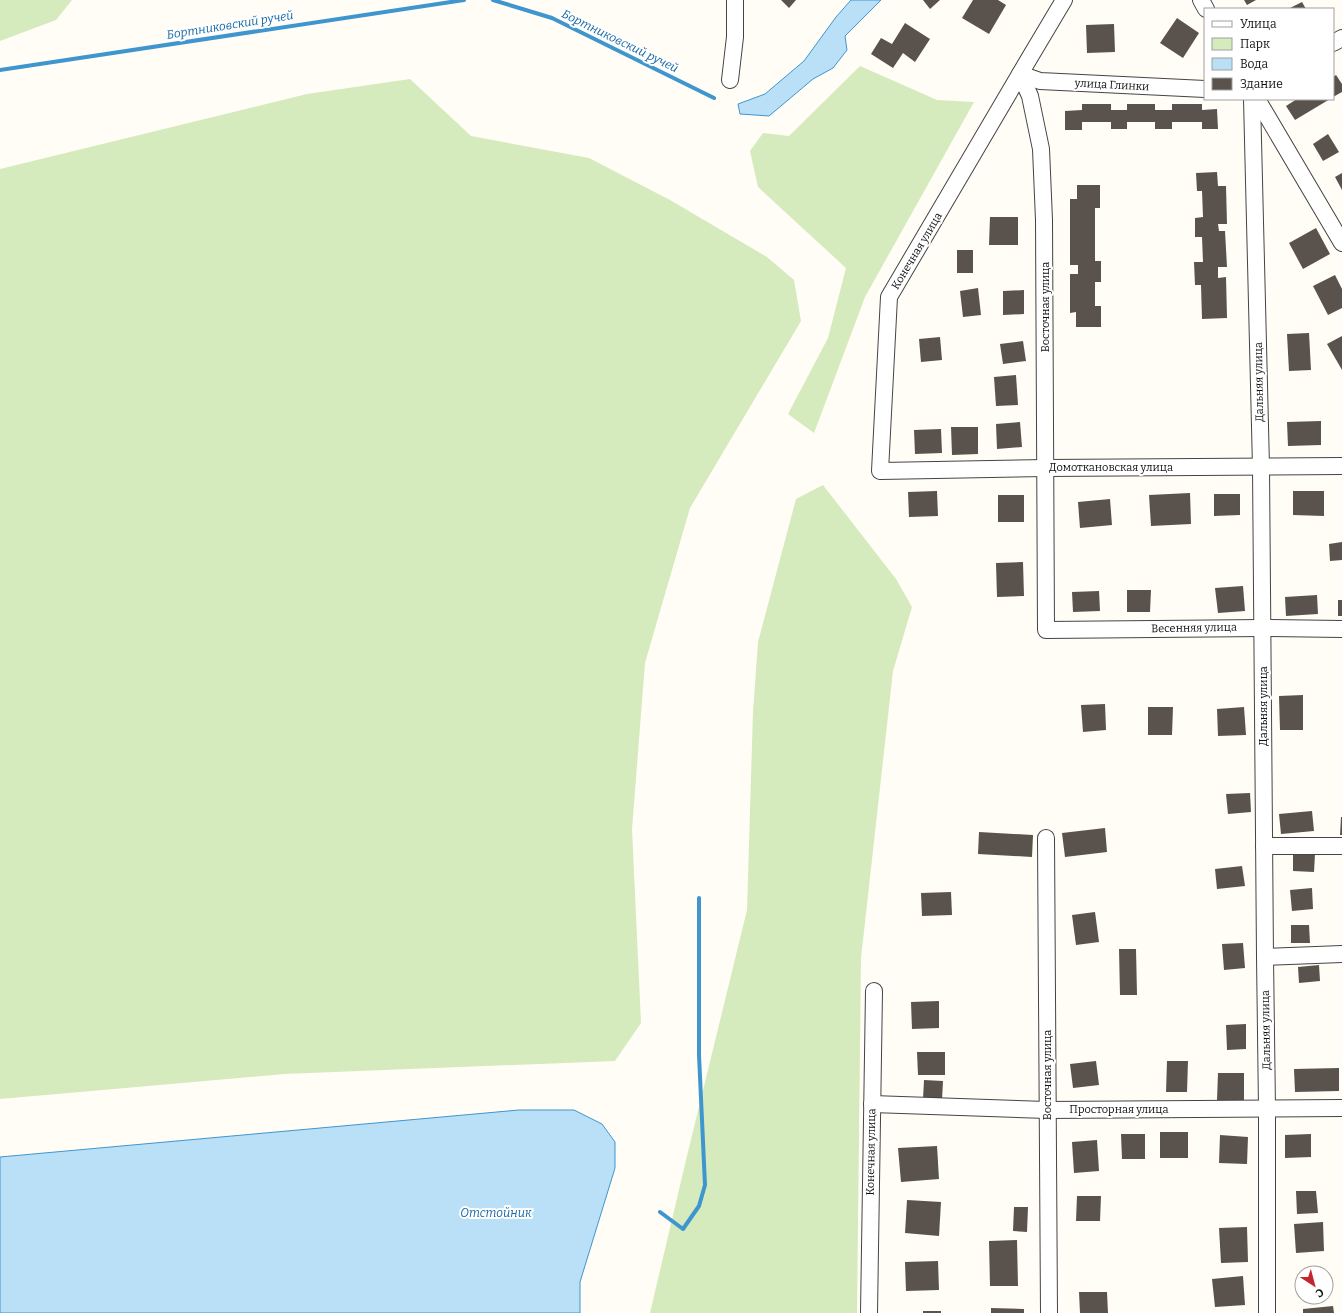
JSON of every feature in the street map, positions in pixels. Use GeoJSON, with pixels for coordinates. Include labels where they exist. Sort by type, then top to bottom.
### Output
{"type":"FeatureCollection","features":[{"type":"Feature","properties":{"kind":"street"},"geometry":{"type":"LineString","coordinates":[[730,80],[735,37],[735,0]]}},
{"type":"Feature","properties":{"kind":"street"},"geometry":{"type":"LineString","coordinates":[[1020,74],[1064,0]]}},
{"type":"Feature","properties":{"kind":"street","name":"улица Глинки"},"geometry":{"type":"LineString","coordinates":[[1020,74],[1040,81],[1204,89]]}},
{"type":"Feature","properties":{"kind":"street","name":"Восточная улица"},"geometry":{"type":"LineString","coordinates":[[1020,74],[1030,96],[1041,149],[1044,220],[1046,630]]}},
{"type":"Feature","properties":{"kind":"street","name":"Конечная улица"},"geometry":{"type":"LineString","coordinates":[[880,471],[889,297],[1020,74]]}},
{"type":"Feature","properties":{"kind":"street","name":"Дальняя улица"},"geometry":{"type":"LineString","coordinates":[[1252,100],[1262,467],[1267,1109],[1267,1313]]}},
{"type":"Feature","properties":{"kind":"street"},"geometry":{"type":"LineString","coordinates":[[1258,100],[1342,243]]}},
{"type":"Feature","properties":{"kind":"street","name":"Домоткановская улица"},"geometry":{"type":"LineString","coordinates":[[880,471],[1046,468],[1342,466]]}},
{"type":"Feature","properties":{"kind":"street","name":"Весенняя улица"},"geometry":{"type":"LineString","coordinates":[[1046,630],[1263,628],[1342,629]]}},
{"type":"Feature","properties":{"kind":"street","name":"Восточная улица"},"geometry":{"type":"LineString","coordinates":[[1046,838],[1049,1313]]}},
{"type":"Feature","properties":{"kind":"street"},"geometry":{"type":"LineString","coordinates":[[1264,846],[1342,846]]}},
{"type":"Feature","properties":{"kind":"street"},"geometry":{"type":"LineString","coordinates":[[1265,957],[1342,954]]}},
{"type":"Feature","properties":{"kind":"street","name":"Конечная улица"},"geometry":{"type":"LineString","coordinates":[[869,1313],[874,991]]}},
{"type":"Feature","properties":{"kind":"street","name":"Просторная улица"},"geometry":{"type":"LineString","coordinates":[[872,1104],[1048,1110],[1342,1108]]}},
{"type":"Feature","properties":{"kind":"green space"},"geometry":{"type":"Polygon","coordinates":[[[0,0],[72,0],[56,20],[0,41],[0,0]]]}},
{"type":"Feature","properties":{"kind":"green space"},"geometry":{"type":"Polygon","coordinates":[[[860,66],[937,100],[974,102],[865,297],[814,433],[788,414],[828,338],[846,268],[758,187],[750,151],[763,133],[789,136],[860,66]]]}},
{"type":"Feature","properties":{"kind":"green space"},"geometry":{"type":"Polygon","coordinates":[[[410,79],[471,136],[589,158],[670,200],[767,257],[794,280],[801,321],[690,508],[645,663],[632,829],[641,1023],[615,1061],[284,1074],[0,1099],[0,169],[307,94],[410,79]]]}},
{"type":"Feature","properties":{"kind":"green space"},"geometry":{"type":"Polygon","coordinates":[[[823,485],[896,579],[912,607],[893,671],[861,958],[857,1313],[650,1313],[747,910],[753,712],[758,642],[796,499],[823,485]]]}},
{"type":"Feature","properties":{"kind":"water"},"geometry":{"type":"Polygon","coordinates":[[[851,0],[881,0],[845,36],[847,50],[833,68],[813,79],[769,116],[740,114],[738,104],[765,94],[804,61],[836,17],[851,0]]]}},
{"type":"Feature","properties":{"kind":"water","name":"Отстойник"},"geometry":{"type":"Polygon","coordinates":[[[519,1110],[574,1110],[602,1124],[615,1142],[615,1168],[580,1282],[580,1313],[0,1313],[0,1157],[519,1110]]]}},
{"type":"Feature","properties":{"kind":"building"},"geometry":{"type":"Polygon","coordinates":[[[781,0],[796,0],[789,8],[781,0]]]}},
{"type":"Feature","properties":{"kind":"building"},"geometry":{"type":"Polygon","coordinates":[[[923,0],[940,0],[930,9],[923,0]]]}},
{"type":"Feature","properties":{"kind":"building"},"geometry":{"type":"Polygon","coordinates":[[[973,0],[998,0],[1006,5],[989,34],[962,18],[973,0]]]}},
{"type":"Feature","properties":{"kind":"building"},"geometry":{"type":"Polygon","coordinates":[[[1244,0],[1256,0],[1247,5],[1244,0]]]}},
{"type":"Feature","properties":{"kind":"building"},"geometry":{"type":"Polygon","coordinates":[[[1302,2],[1305,8],[1290,8],[1302,2]]]}},
{"type":"Feature","properties":{"kind":"building"},"geometry":{"type":"Polygon","coordinates":[[[1177,18],[1199,33],[1183,58],[1160,43],[1177,18]]]}},
{"type":"Feature","properties":{"kind":"building"},"geometry":{"type":"Polygon","coordinates":[[[905,23],[930,39],[915,62],[903,53],[893,68],[871,54],[881,38],[892,44],[905,23]]]}},
{"type":"Feature","properties":{"kind":"building"},"geometry":{"type":"Polygon","coordinates":[[[1114,24],[1115,52],[1087,53],[1086,25],[1114,24]]]}},
{"type":"Feature","properties":{"kind":"building"},"geometry":{"type":"Polygon","coordinates":[[[1336,75],[1342,84],[1342,92],[1334,96],[1334,76],[1336,75]]]}},
{"type":"Feature","properties":{"kind":"building"},"geometry":{"type":"Polygon","coordinates":[[[1295,100],[1328,100],[1295,120],[1286,106],[1295,100]]]}},
{"type":"Feature","properties":{"kind":"building"},"geometry":{"type":"Polygon","coordinates":[[[1082,104],[1111,104],[1111,110],[1127,110],[1127,104],[1155,104],[1155,110],[1172,110],[1172,104],[1202,104],[1202,110],[1217,109],[1218,129],[1202,129],[1202,122],[1172,122],[1172,129],[1155,129],[1155,122],[1127,122],[1127,129],[1111,129],[1111,122],[1082,122],[1082,130],[1065,130],[1065,111],[1082,110],[1082,104]]]}},
{"type":"Feature","properties":{"kind":"building"},"geometry":{"type":"Polygon","coordinates":[[[1328,134],[1339,152],[1323,161],[1313,144],[1328,134]]]}},
{"type":"Feature","properties":{"kind":"building"},"geometry":{"type":"Polygon","coordinates":[[[1217,172],[1218,186],[1226,186],[1227,224],[1218,224],[1219,231],[1225,231],[1227,267],[1218,267],[1218,278],[1226,277],[1227,318],[1202,319],[1201,285],[1195,285],[1194,262],[1203,262],[1202,237],[1195,237],[1195,218],[1203,217],[1202,191],[1197,191],[1196,173],[1217,172]]]}},
{"type":"Feature","properties":{"kind":"building"},"geometry":{"type":"Polygon","coordinates":[[[1342,173],[1342,190],[1335,177],[1342,173]]]}},
{"type":"Feature","properties":{"kind":"building"},"geometry":{"type":"Polygon","coordinates":[[[1077,185],[1100,185],[1100,208],[1095,208],[1095,261],[1101,261],[1101,282],[1095,282],[1095,306],[1101,306],[1101,327],[1076,327],[1076,312],[1070,313],[1070,274],[1078,274],[1078,265],[1070,265],[1070,199],[1077,199],[1077,185]]]}},
{"type":"Feature","properties":{"kind":"building"},"geometry":{"type":"Polygon","coordinates":[[[990,217],[1018,217],[1018,245],[989,245],[990,217]]]}},
{"type":"Feature","properties":{"kind":"building"},"geometry":{"type":"Polygon","coordinates":[[[1316,228],[1330,254],[1303,269],[1289,243],[1316,228]]]}},
{"type":"Feature","properties":{"kind":"building"},"geometry":{"type":"Polygon","coordinates":[[[957,250],[973,250],[973,273],[957,273],[957,250]]]}},
{"type":"Feature","properties":{"kind":"building"},"geometry":{"type":"Polygon","coordinates":[[[1335,275],[1342,289],[1342,308],[1328,315],[1313,286],[1335,275]]]}},
{"type":"Feature","properties":{"kind":"building"},"geometry":{"type":"Polygon","coordinates":[[[978,288],[981,315],[963,317],[960,291],[978,288]]]}},
{"type":"Feature","properties":{"kind":"building"},"geometry":{"type":"Polygon","coordinates":[[[1024,290],[1024,314],[1003,315],[1003,291],[1024,290]]]}},
{"type":"Feature","properties":{"kind":"building"},"geometry":{"type":"Polygon","coordinates":[[[1309,333],[1311,370],[1289,371],[1287,334],[1309,333]]]}},
{"type":"Feature","properties":{"kind":"building"},"geometry":{"type":"Polygon","coordinates":[[[1342,336],[1342,370],[1327,344],[1342,336]]]}},
{"type":"Feature","properties":{"kind":"building"},"geometry":{"type":"Polygon","coordinates":[[[940,337],[942,360],[921,362],[919,339],[940,337]]]}},
{"type":"Feature","properties":{"kind":"building"},"geometry":{"type":"Polygon","coordinates":[[[1023,341],[1026,361],[1003,364],[1000,344],[1023,341]]]}},
{"type":"Feature","properties":{"kind":"building"},"geometry":{"type":"Polygon","coordinates":[[[1016,375],[1018,405],[996,406],[994,377],[1016,375]]]}},
{"type":"Feature","properties":{"kind":"building"},"geometry":{"type":"Polygon","coordinates":[[[1321,421],[1321,445],[1288,446],[1287,422],[1321,421]]]}},
{"type":"Feature","properties":{"kind":"building"},"geometry":{"type":"Polygon","coordinates":[[[1020,422],[1022,447],[997,449],[996,424],[1020,422]]]}},
{"type":"Feature","properties":{"kind":"building"},"geometry":{"type":"Polygon","coordinates":[[[951,427],[978,427],[978,454],[952,455],[951,427]]]}},
{"type":"Feature","properties":{"kind":"building"},"geometry":{"type":"Polygon","coordinates":[[[941,429],[942,453],[915,454],[914,430],[941,429]]]}},
{"type":"Feature","properties":{"kind":"building"},"geometry":{"type":"Polygon","coordinates":[[[937,491],[938,516],[909,517],[908,492],[937,491]]]}},
{"type":"Feature","properties":{"kind":"building"},"geometry":{"type":"Polygon","coordinates":[[[1293,491],[1324,491],[1324,516],[1293,515],[1293,491]]]}},
{"type":"Feature","properties":{"kind":"building"},"geometry":{"type":"Polygon","coordinates":[[[1190,493],[1191,524],[1151,526],[1149,495],[1190,493]]]}},
{"type":"Feature","properties":{"kind":"building"},"geometry":{"type":"Polygon","coordinates":[[[1214,494],[1240,494],[1240,515],[1214,516],[1214,494]]]}},
{"type":"Feature","properties":{"kind":"building"},"geometry":{"type":"Polygon","coordinates":[[[998,495],[1024,495],[1024,522],[998,522],[998,495]]]}},
{"type":"Feature","properties":{"kind":"building"},"geometry":{"type":"Polygon","coordinates":[[[1110,499],[1112,525],[1080,528],[1078,502],[1110,499]]]}},
{"type":"Feature","properties":{"kind":"building"},"geometry":{"type":"Polygon","coordinates":[[[1342,542],[1342,560],[1330,561],[1329,544],[1342,542]]]}},
{"type":"Feature","properties":{"kind":"building"},"geometry":{"type":"Polygon","coordinates":[[[1023,562],[1024,596],[997,597],[996,563],[1023,562]]]}},
{"type":"Feature","properties":{"kind":"building"},"geometry":{"type":"Polygon","coordinates":[[[1243,586],[1245,611],[1218,613],[1215,588],[1243,586]]]}},
{"type":"Feature","properties":{"kind":"building"},"geometry":{"type":"Polygon","coordinates":[[[1127,590],[1151,590],[1150,612],[1127,612],[1127,590]]]}},
{"type":"Feature","properties":{"kind":"building"},"geometry":{"type":"Polygon","coordinates":[[[1099,591],[1100,611],[1073,612],[1072,592],[1099,591]]]}},
{"type":"Feature","properties":{"kind":"building"},"geometry":{"type":"Polygon","coordinates":[[[1317,595],[1318,614],[1286,616],[1285,597],[1317,595]]]}},
{"type":"Feature","properties":{"kind":"building"},"geometry":{"type":"Polygon","coordinates":[[[1338,600],[1342,600],[1342,616],[1338,616],[1338,600]]]}},
{"type":"Feature","properties":{"kind":"building"},"geometry":{"type":"Polygon","coordinates":[[[1303,695],[1303,730],[1280,730],[1279,696],[1303,695]]]}},
{"type":"Feature","properties":{"kind":"building"},"geometry":{"type":"Polygon","coordinates":[[[1105,704],[1106,730],[1083,732],[1081,705],[1105,704]]]}},
{"type":"Feature","properties":{"kind":"building"},"geometry":{"type":"Polygon","coordinates":[[[1148,707],[1173,707],[1172,735],[1148,735],[1148,707]]]}},
{"type":"Feature","properties":{"kind":"building"},"geometry":{"type":"Polygon","coordinates":[[[1244,707],[1246,735],[1218,736],[1217,709],[1244,707]]]}},
{"type":"Feature","properties":{"kind":"building"},"geometry":{"type":"Polygon","coordinates":[[[1250,793],[1251,812],[1228,814],[1226,794],[1250,793]]]}},
{"type":"Feature","properties":{"kind":"building"},"geometry":{"type":"Polygon","coordinates":[[[1312,811],[1314,831],[1281,834],[1279,814],[1312,811]]]}},
{"type":"Feature","properties":{"kind":"building"},"geometry":{"type":"Polygon","coordinates":[[[1341,817],[1342,835],[1340,835],[1341,817]]]}},
{"type":"Feature","properties":{"kind":"building"},"geometry":{"type":"Polygon","coordinates":[[[1105,828],[1107,852],[1065,857],[1062,833],[1105,828]]]}},
{"type":"Feature","properties":{"kind":"building"},"geometry":{"type":"Polygon","coordinates":[[[979,832],[1033,835],[1032,857],[978,854],[979,832]]]}},
{"type":"Feature","properties":{"kind":"building"},"geometry":{"type":"Polygon","coordinates":[[[1293,854],[1315,854],[1314,872],[1293,871],[1293,854]]]}},
{"type":"Feature","properties":{"kind":"building"},"geometry":{"type":"Polygon","coordinates":[[[1242,866],[1245,886],[1217,889],[1215,869],[1242,866]]]}},
{"type":"Feature","properties":{"kind":"building"},"geometry":{"type":"Polygon","coordinates":[[[1312,888],[1313,909],[1292,911],[1290,890],[1312,888]]]}},
{"type":"Feature","properties":{"kind":"building"},"geometry":{"type":"Polygon","coordinates":[[[951,892],[952,915],[922,916],[921,893],[951,892]]]}},
{"type":"Feature","properties":{"kind":"building"},"geometry":{"type":"Polygon","coordinates":[[[1095,912],[1099,942],[1076,945],[1072,915],[1095,912]]]}},
{"type":"Feature","properties":{"kind":"building"},"geometry":{"type":"Polygon","coordinates":[[[1291,925],[1309,925],[1310,943],[1291,943],[1291,925]]]}},
{"type":"Feature","properties":{"kind":"building"},"geometry":{"type":"Polygon","coordinates":[[[1243,943],[1245,968],[1224,970],[1222,944],[1243,943]]]}},
{"type":"Feature","properties":{"kind":"building"},"geometry":{"type":"Polygon","coordinates":[[[1119,949],[1136,949],[1137,995],[1120,995],[1119,949]]]}},
{"type":"Feature","properties":{"kind":"building"},"geometry":{"type":"Polygon","coordinates":[[[1319,965],[1320,981],[1299,983],[1298,967],[1319,965]]]}},
{"type":"Feature","properties":{"kind":"building"},"geometry":{"type":"Polygon","coordinates":[[[939,1001],[939,1028],[912,1029],[911,1002],[939,1001]]]}},
{"type":"Feature","properties":{"kind":"building"},"geometry":{"type":"Polygon","coordinates":[[[1246,1024],[1246,1049],[1227,1050],[1226,1025],[1246,1024]]]}},
{"type":"Feature","properties":{"kind":"building"},"geometry":{"type":"Polygon","coordinates":[[[917,1052],[945,1052],[945,1075],[918,1075],[917,1052]]]}},
{"type":"Feature","properties":{"kind":"building"},"geometry":{"type":"Polygon","coordinates":[[[1096,1061],[1099,1085],[1073,1088],[1070,1064],[1096,1061]]]}},
{"type":"Feature","properties":{"kind":"building"},"geometry":{"type":"Polygon","coordinates":[[[1167,1061],[1188,1061],[1187,1092],[1166,1092],[1167,1061]]]}},
{"type":"Feature","properties":{"kind":"building"},"geometry":{"type":"Polygon","coordinates":[[[1339,1068],[1339,1091],[1295,1092],[1294,1069],[1339,1068]]]}},
{"type":"Feature","properties":{"kind":"building"},"geometry":{"type":"Polygon","coordinates":[[[1218,1073],[1244,1073],[1244,1100],[1217,1100],[1218,1073]]]}},
{"type":"Feature","properties":{"kind":"building"},"geometry":{"type":"Polygon","coordinates":[[[924,1080],[943,1081],[942,1100],[923,1099],[924,1080]]]}},
{"type":"Feature","properties":{"kind":"building"},"geometry":{"type":"Polygon","coordinates":[[[1160,1132],[1188,1132],[1188,1158],[1160,1158],[1160,1132]]]}},
{"type":"Feature","properties":{"kind":"building"},"geometry":{"type":"Polygon","coordinates":[[[1121,1134],[1145,1134],[1145,1159],[1122,1159],[1121,1134]]]}},
{"type":"Feature","properties":{"kind":"building"},"geometry":{"type":"Polygon","coordinates":[[[1311,1134],[1311,1157],[1285,1158],[1285,1135],[1311,1134]]]}},
{"type":"Feature","properties":{"kind":"building"},"geometry":{"type":"Polygon","coordinates":[[[1220,1135],[1248,1137],[1247,1164],[1219,1163],[1220,1135]]]}},
{"type":"Feature","properties":{"kind":"building"},"geometry":{"type":"Polygon","coordinates":[[[1097,1140],[1099,1171],[1074,1173],[1072,1142],[1097,1140]]]}},
{"type":"Feature","properties":{"kind":"building"},"geometry":{"type":"Polygon","coordinates":[[[937,1146],[939,1179],[901,1182],[898,1148],[937,1146]]]}},
{"type":"Feature","properties":{"kind":"building"},"geometry":{"type":"Polygon","coordinates":[[[1296,1191],[1316,1191],[1318,1213],[1297,1214],[1296,1191]]]}},
{"type":"Feature","properties":{"kind":"building"},"geometry":{"type":"Polygon","coordinates":[[[1077,1196],[1101,1196],[1100,1221],[1076,1221],[1077,1196]]]}},
{"type":"Feature","properties":{"kind":"building"},"geometry":{"type":"Polygon","coordinates":[[[907,1200],[941,1202],[939,1236],[905,1233],[907,1200]]]}},
{"type":"Feature","properties":{"kind":"building"},"geometry":{"type":"Polygon","coordinates":[[[1014,1207],[1028,1207],[1027,1232],[1013,1231],[1014,1207]]]}},
{"type":"Feature","properties":{"kind":"building"},"geometry":{"type":"Polygon","coordinates":[[[1323,1222],[1324,1251],[1296,1253],[1294,1224],[1323,1222]]]}},
{"type":"Feature","properties":{"kind":"building"},"geometry":{"type":"Polygon","coordinates":[[[1247,1227],[1248,1262],[1221,1263],[1219,1228],[1247,1227]]]}},
{"type":"Feature","properties":{"kind":"building"},"geometry":{"type":"Polygon","coordinates":[[[1017,1240],[1018,1286],[990,1286],[989,1241],[1017,1240]]]}},
{"type":"Feature","properties":{"kind":"building"},"geometry":{"type":"Polygon","coordinates":[[[938,1261],[939,1290],[906,1291],[905,1262],[938,1261]]]}},
{"type":"Feature","properties":{"kind":"building"},"geometry":{"type":"Polygon","coordinates":[[[1243,1276],[1245,1305],[1215,1307],[1212,1279],[1243,1276]]]}},
{"type":"Feature","properties":{"kind":"building"},"geometry":{"type":"Polygon","coordinates":[[[1079,1292],[1107,1292],[1108,1313],[1080,1313],[1079,1292]]]}},
{"type":"Feature","properties":{"kind":"building"},"geometry":{"type":"Polygon","coordinates":[[[1333,1306],[1334,1313],[1303,1313],[1303,1309],[1333,1306]]]}},
{"type":"Feature","properties":{"kind":"building"},"geometry":{"type":"Polygon","coordinates":[[[991,1308],[1024,1309],[1024,1313],[991,1313],[991,1308]]]}},
{"type":"Feature","properties":{"kind":"building"},"geometry":{"type":"Polygon","coordinates":[[[923,1311],[941,1311],[941,1313],[923,1313],[923,1311]]]}},
{"type":"Feature","properties":{"kind":"waterway","name":"Бортниковский ручей"},"geometry":{"type":"LineString","coordinates":[[0,70],[464,0]]}},
{"type":"Feature","properties":{"kind":"waterway","name":"Бортниковский ручей"},"geometry":{"type":"LineString","coordinates":[[493,0],[552,18],[714,98]]}},
{"type":"Feature","properties":{"kind":"waterway"},"geometry":{"type":"LineString","coordinates":[[660,1212],[683,1229],[699,1206],[705,1185],[699,1055],[699,898]]}}]}
